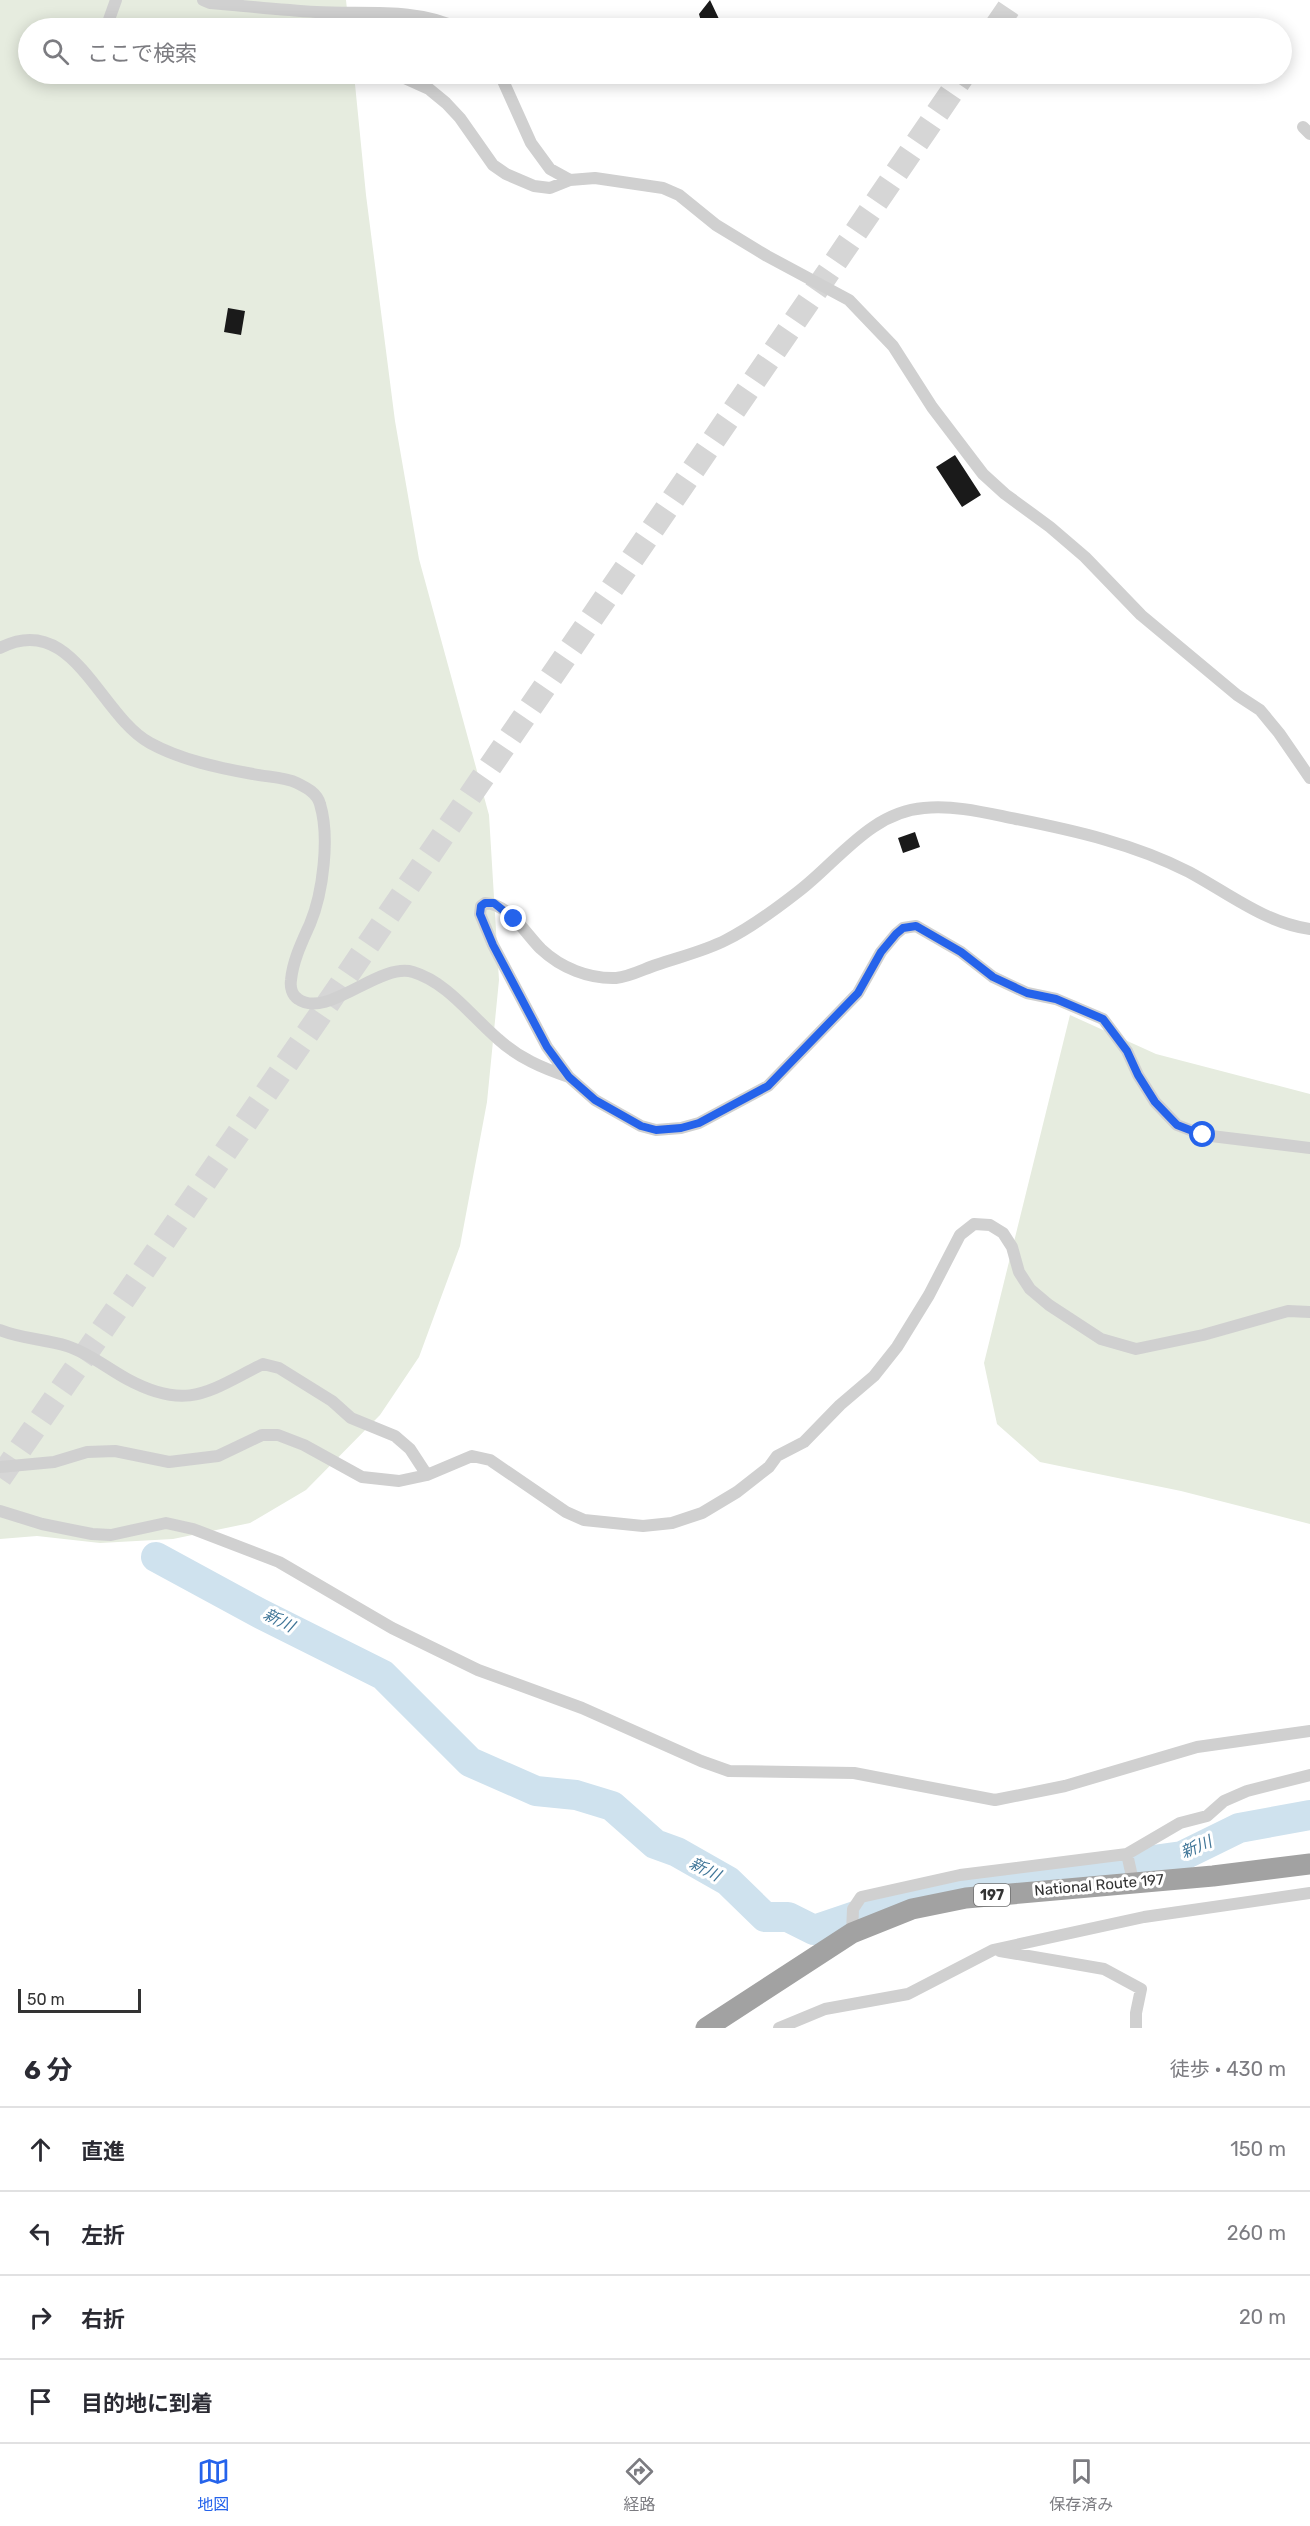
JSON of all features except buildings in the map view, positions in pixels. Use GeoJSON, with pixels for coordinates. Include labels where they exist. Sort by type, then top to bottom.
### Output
{"type":"FeatureCollection","features":[{"type":"Feature","properties":{"kind":"highway","name":"National Route 197"},"geometry":{"type":"LineString","coordinates":[[706,2028],[852,1933],[912,1909],[966,1898],[1132,1881],[1213,1876],[1310,1864]]}},
{"type":"Feature","properties":{"kind":"street"},"geometry":{"type":"LineString","coordinates":[[110,18],[116,0]]}},
{"type":"Feature","properties":{"kind":"street"},"geometry":{"type":"LineString","coordinates":[[204,0],[210,3],[315,12],[400,15],[418,18]]}},
{"type":"Feature","properties":{"kind":"street"},"geometry":{"type":"LineString","coordinates":[[417,84],[429,89],[446,103],[460,118],[494,165],[506,174],[534,186],[550,188],[570,180],[595,178],[663,188],[679,195],[726,231],[849,300],[893,346],[932,407],[983,474],[1085,557],[1141,615],[1237,696],[1260,710],[1310,778]]}},
{"type":"Feature","properties":{"kind":"street"},"geometry":{"type":"LineString","coordinates":[[504,84],[531,143],[550,169],[570,180]]}},
{"type":"Feature","properties":{"kind":"street"},"geometry":{"type":"LineString","coordinates":[[0,648],[12,642],[31,639],[62,650],[79,663],[111,707],[132,730],[148,742],[174,754],[236,771],[295,782],[314,793],[320,802],[324,851],[320,885],[311,922],[298,948],[291,980],[291,992],[299,1000],[312,1004],[324,1002],[381,977],[412,972],[437,984],[500,1041],[524,1059],[538,1067],[569,1077]]}},
{"type":"Feature","properties":{"kind":"street"},"geometry":{"type":"LineString","coordinates":[[1310,928],[1283,922],[1243,904],[1188,872],[1114,842],[1083,832],[961,808],[924,808],[902,812],[882,821],[838,855],[801,890],[724,941],[619,978],[591,978],[559,963],[542,950],[514,919],[494,903],[485,903],[481,906],[480,914],[493,945],[547,1047],[569,1077],[595,1100],[641,1126],[656,1130],[681,1128],[699,1123],[768,1086],[858,993],[881,952],[896,934],[903,928],[916,926],[961,952],[993,977],[1027,993],[1056,999],[1103,1019],[1127,1051],[1138,1075],[1155,1102],[1177,1125],[1203,1135],[1310,1148]]}},
{"type":"Feature","properties":{"kind":"street"},"geometry":{"type":"LineString","coordinates":[[0,1467],[54,1462],[87,1452],[115,1451],[169,1462],[218,1456],[262,1435],[278,1435],[362,1477],[399,1481],[427,1474],[472,1456],[490,1460],[566,1512],[584,1520],[644,1526],[672,1523],[702,1513],[737,1492],[769,1467],[777,1456],[804,1442],[840,1405],[874,1376],[897,1347],[924,1303],[960,1235],[974,1224],[990,1225],[1003,1233],[1011,1247],[1019,1272],[1030,1289],[1049,1305],[1101,1339],[1136,1349],[1203,1335],[1288,1311],[1310,1311]]}},
{"type":"Feature","properties":{"kind":"street"},"geometry":{"type":"LineString","coordinates":[[0,1330],[19,1338],[66,1346],[88,1356],[128,1380],[158,1392],[180,1397],[201,1395],[263,1364],[279,1368],[332,1401],[351,1418],[395,1436],[410,1449],[427,1474]]}},
{"type":"Feature","properties":{"kind":"street"},"geometry":{"type":"LineString","coordinates":[[0,1511],[42,1524],[92,1534],[111,1535],[166,1523],[193,1529],[279,1562],[392,1628],[478,1670],[582,1708],[701,1761],[729,1771],[854,1773],[995,1800],[1065,1786],[1197,1747],[1310,1731]]}},
{"type":"Feature","properties":{"kind":"street"},"geometry":{"type":"LineString","coordinates":[[852,1933],[854,1909],[861,1897],[960,1875],[1126,1854],[1180,1823],[1207,1816],[1224,1801],[1247,1791],[1310,1774]]}},
{"type":"Feature","properties":{"kind":"street"},"geometry":{"type":"LineString","coordinates":[[1126,1854],[1132,1881]]}},
{"type":"Feature","properties":{"kind":"street"},"geometry":{"type":"LineString","coordinates":[[779,2028],[825,2009],[908,1994],[993,1950],[1144,1917],[1310,1893]]}},
{"type":"Feature","properties":{"kind":"street"},"geometry":{"type":"LineString","coordinates":[[993,1950],[1104,1969],[1141,1989],[1136,2013],[1136,2028]]}},
{"type":"Feature","properties":{"kind":"shaded area"},"geometry":{"type":"Polygon","coordinates":[[[0,0],[346,0],[348,18],[18,18],[18,84],[355,84],[366,195],[395,421],[419,559],[489,815],[499,980],[487,1102],[460,1246],[419,1357],[380,1415],[306,1490],[250,1523],[173,1539],[100,1543],[37,1536],[0,1539],[0,0]]]}},
{"type":"Feature","properties":{"kind":"shaded area"},"geometry":{"type":"Polygon","coordinates":[[[1070,1015],[1156,1054],[1310,1094],[1310,1524],[1181,1491],[1040,1462],[997,1424],[984,1363],[1070,1015]]]}},
{"type":"Feature","properties":{"kind":"waterway","name":"新川"},"geometry":{"type":"LineString","coordinates":[[156,1557],[261,1614],[383,1675],[470,1762],[536,1791],[576,1795],[612,1806],[655,1844],[677,1852],[728,1881],[765,1917],[788,1917],[814,1930],[885,1906],[959,1887],[1182,1856],[1239,1828],[1310,1815]]}},
{"type":"Feature","properties":{"kind":"tunnel"},"geometry":{"type":"LineString","coordinates":[[1002,18],[1014,0]]}},
{"type":"Feature","properties":{"kind":"tunnel"},"geometry":{"type":"LineString","coordinates":[[0,1478],[957,84]]}},
{"type":"Feature","properties":{"kind":"route"},"geometry":{"type":"LineString","coordinates":[[514,919],[494,903],[485,903],[481,906],[480,914],[493,945],[547,1047],[569,1077],[595,1100],[641,1126],[656,1130],[681,1128],[699,1123],[744,1101],[768,1086],[858,993],[881,952],[896,934],[903,928],[916,926],[961,952],[993,977],[1027,993],[1056,999],[1103,1019],[1127,1051],[1138,1075],[1155,1102],[1177,1125],[1203,1135]]}}]}
